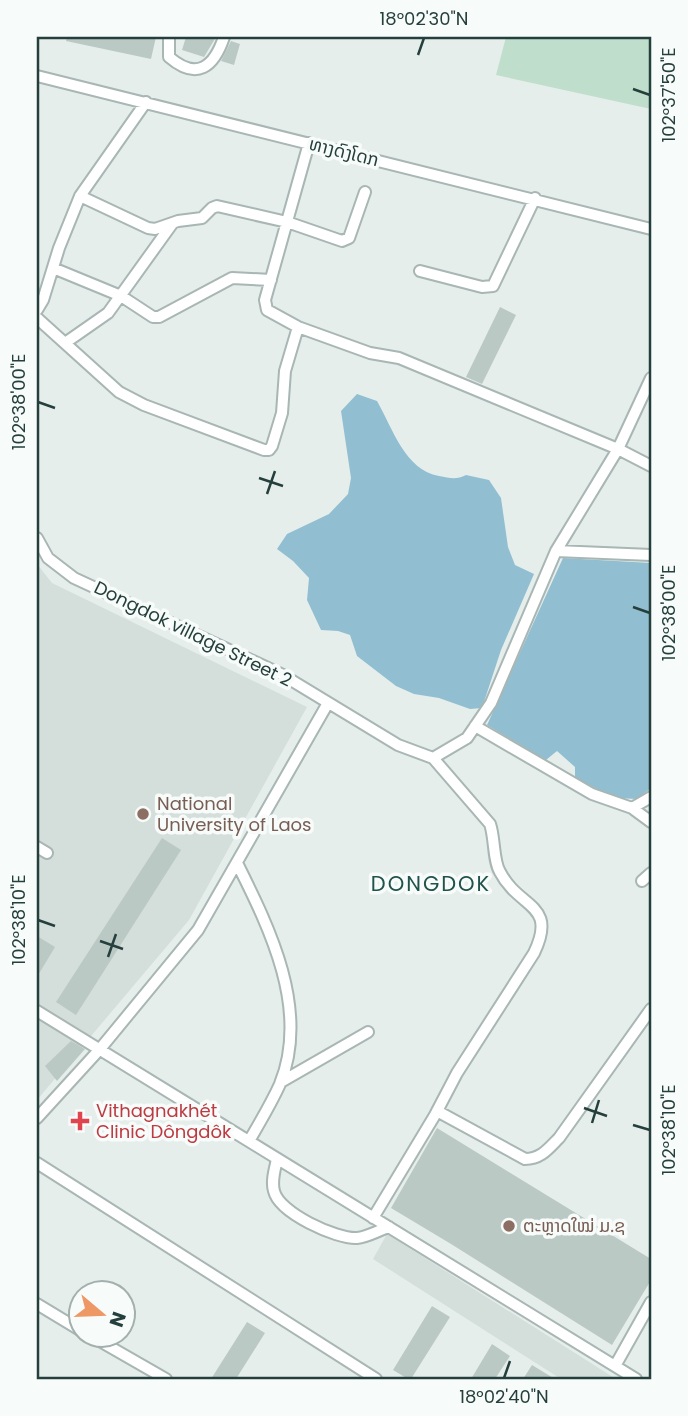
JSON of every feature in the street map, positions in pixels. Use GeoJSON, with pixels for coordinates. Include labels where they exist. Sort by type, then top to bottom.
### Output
{"type":"FeatureCollection","features":[{"type":"Feature","properties":{"kind":"street"},"geometry":{"type":"LineString","coordinates":[[169,37],[169,57],[178,65],[197,69],[209,66],[214,61],[224,37]]}},
{"type":"Feature","properties":{"kind":"street","name":"ທາງດົງໂດກ"},"geometry":{"type":"LineString","coordinates":[[37,76],[651,229]]}},
{"type":"Feature","properties":{"kind":"street"},"geometry":{"type":"LineString","coordinates":[[37,310],[80,196],[146,102]]}},
{"type":"Feature","properties":{"kind":"street"},"geometry":{"type":"LineString","coordinates":[[309,143],[265,300],[267,310],[298,327],[369,353],[399,358],[618,449],[651,466]]}},
{"type":"Feature","properties":{"kind":"street"},"geometry":{"type":"LineString","coordinates":[[80,196],[148,228],[202,218],[217,206],[287,222],[342,241],[349,238],[365,192]]}},
{"type":"Feature","properties":{"kind":"street"},"geometry":{"type":"LineString","coordinates":[[420,271],[482,287],[493,286],[535,198]]}},
{"type":"Feature","properties":{"kind":"street"},"geometry":{"type":"LineString","coordinates":[[65,343],[100,320],[121,296],[172,224]]}},
{"type":"Feature","properties":{"kind":"street"},"geometry":{"type":"LineString","coordinates":[[53,268],[121,296],[150,315],[159,317],[232,278],[271,280]]}},
{"type":"Feature","properties":{"kind":"street"},"geometry":{"type":"LineString","coordinates":[[37,318],[119,392],[144,405],[264,450],[272,446],[282,412],[285,371],[298,327]]}},
{"type":"Feature","properties":{"kind":"street"},"geometry":{"type":"LineString","coordinates":[[373,1218],[457,1073],[534,953],[542,935],[543,925],[539,914],[498,870],[495,837],[490,824],[433,758],[467,738],[491,703],[556,551],[618,449],[651,378]]}},
{"type":"Feature","properties":{"kind":"street","name":"Dongdok village Street 2"},"geometry":{"type":"LineString","coordinates":[[37,538],[48,558],[74,578],[281,674],[398,745],[433,758]]}},
{"type":"Feature","properties":{"kind":"street"},"geometry":{"type":"LineString","coordinates":[[556,551],[651,555]]}},
{"type":"Feature","properties":{"kind":"street"},"geometry":{"type":"LineString","coordinates":[[37,1118],[100,1049],[198,930],[328,703]]}},
{"type":"Feature","properties":{"kind":"street"},"geometry":{"type":"LineString","coordinates":[[475,726],[592,794],[632,808],[651,822]]}},
{"type":"Feature","properties":{"kind":"street"},"geometry":{"type":"LineString","coordinates":[[632,808],[651,797]]}},
{"type":"Feature","properties":{"kind":"street"},"geometry":{"type":"LineString","coordinates":[[237,863],[262,914],[289,995],[287,1053],[281,1082],[249,1141]]}},
{"type":"Feature","properties":{"kind":"street"},"geometry":{"type":"LineString","coordinates":[[37,1011],[636,1379]]}},
{"type":"Feature","properties":{"kind":"street"},"geometry":{"type":"LineString","coordinates":[[437,1111],[525,1159],[542,1156],[559,1138],[650,1013]]}},
{"type":"Feature","properties":{"kind":"street"},"geometry":{"type":"LineString","coordinates":[[281,1082],[368,1032]]}},
{"type":"Feature","properties":{"kind":"street"},"geometry":{"type":"LineString","coordinates":[[278,1159],[273,1177],[274,1191],[279,1203],[320,1229],[358,1238],[389,1227]]}},
{"type":"Feature","properties":{"kind":"street"},"geometry":{"type":"LineString","coordinates":[[37,1163],[376,1379]]}},
{"type":"Feature","properties":{"kind":"street"},"geometry":{"type":"LineString","coordinates":[[615,1366],[651,1302]]}},
{"type":"Feature","properties":{"kind":"street"},"geometry":{"type":"LineString","coordinates":[[37,1304],[66,1321]]}},
{"type":"Feature","properties":{"kind":"street"},"geometry":{"type":"LineString","coordinates":[[117,1350],[166,1379]]}},
{"type":"Feature","properties":{"kind":"shaded area","name":"National University of Laos"},"geometry":{"type":"Polygon","coordinates":[[[37,564],[52,583],[307,707],[189,920],[37,1100],[37,564]]]}},
{"type":"Feature","properties":{"kind":"shaded area"},"geometry":{"type":"Polygon","coordinates":[[[387,1234],[616,1379],[561,1379],[373,1259],[387,1234]]]}},
{"type":"Feature","properties":{"kind":"green space"},"geometry":{"type":"Polygon","coordinates":[[[506,37],[651,37],[651,109],[496,75],[506,37]]]}},
{"type":"Feature","properties":{"kind":"water"},"geometry":{"type":"Polygon","coordinates":[[[357,394],[377,401],[401,447],[417,466],[439,476],[456,478],[466,475],[489,480],[501,498],[508,547],[515,565],[534,574],[501,650],[482,708],[470,709],[439,698],[414,694],[396,686],[357,656],[350,635],[321,630],[307,600],[309,578],[277,549],[287,534],[329,514],[348,494],[351,478],[341,411],[357,394]]]}},
{"type":"Feature","properties":{"kind":"water"},"geometry":{"type":"Polygon","coordinates":[[[563,558],[651,563],[651,788],[637,799],[615,798],[575,778],[575,767],[557,751],[546,760],[487,725],[563,558]]]}},
{"type":"Feature","properties":{"kind":"building"},"geometry":{"type":"Polygon","coordinates":[[[67,37],[156,37],[151,59],[66,41],[67,37]]]}},
{"type":"Feature","properties":{"kind":"building"},"geometry":{"type":"Polygon","coordinates":[[[186,37],[216,37],[204,57],[182,50],[186,37]]]}},
{"type":"Feature","properties":{"kind":"building"},"geometry":{"type":"Polygon","coordinates":[[[231,41],[240,44],[234,65],[221,61],[231,41]]]}},
{"type":"Feature","properties":{"kind":"building"},"geometry":{"type":"Polygon","coordinates":[[[500,307],[516,315],[482,384],[466,377],[500,307]]]}},
{"type":"Feature","properties":{"kind":"building"},"geometry":{"type":"Polygon","coordinates":[[[162,838],[181,850],[76,1015],[56,1002],[162,838]]]}},
{"type":"Feature","properties":{"kind":"building"},"geometry":{"type":"Polygon","coordinates":[[[37,936],[55,947],[37,977],[37,936]]]}},
{"type":"Feature","properties":{"kind":"building"},"geometry":{"type":"Polygon","coordinates":[[[71,1041],[85,1049],[57,1081],[45,1066],[71,1041]]]}},
{"type":"Feature","properties":{"kind":"building","name":"ຕະຫຼາດໃໝ່ ມ.ຊ"},"geometry":{"type":"Polygon","coordinates":[[[437,1128],[651,1259],[651,1280],[612,1345],[391,1208],[437,1128]]]}},
{"type":"Feature","properties":{"kind":"building"},"geometry":{"type":"Polygon","coordinates":[[[432,1306],[450,1317],[411,1379],[408,1379],[393,1370],[432,1306]]]}},
{"type":"Feature","properties":{"kind":"building"},"geometry":{"type":"Polygon","coordinates":[[[247,1322],[265,1333],[236,1379],[211,1379],[247,1322]]]}},
{"type":"Feature","properties":{"kind":"building"},"geometry":{"type":"Polygon","coordinates":[[[492,1344],[510,1356],[495,1379],[471,1379],[492,1344]]]}},
{"type":"Feature","properties":{"kind":"building"},"geometry":{"type":"Polygon","coordinates":[[[532,1365],[555,1379],[523,1379],[532,1365]]]}},
{"type":"Feature","properties":{"kind":"place","name":"National University of Laos"},"geometry":{"type":"Point","coordinates":[143,814]}},
{"type":"Feature","properties":{"kind":"place","name":"Vithagnakhét Clinic Dôngdôk"},"geometry":{"type":"Point","coordinates":[80,1121]}},
{"type":"Feature","properties":{"kind":"place","name":"ຕະຫຼາດໃໝ່ ມ.ຊ"},"geometry":{"type":"Point","coordinates":[509,1226]}},
{"type":"Feature","properties":{"kind":"district","name":"DONGDOK"},"geometry":{"type":"Point","coordinates":[431,884]}}]}
